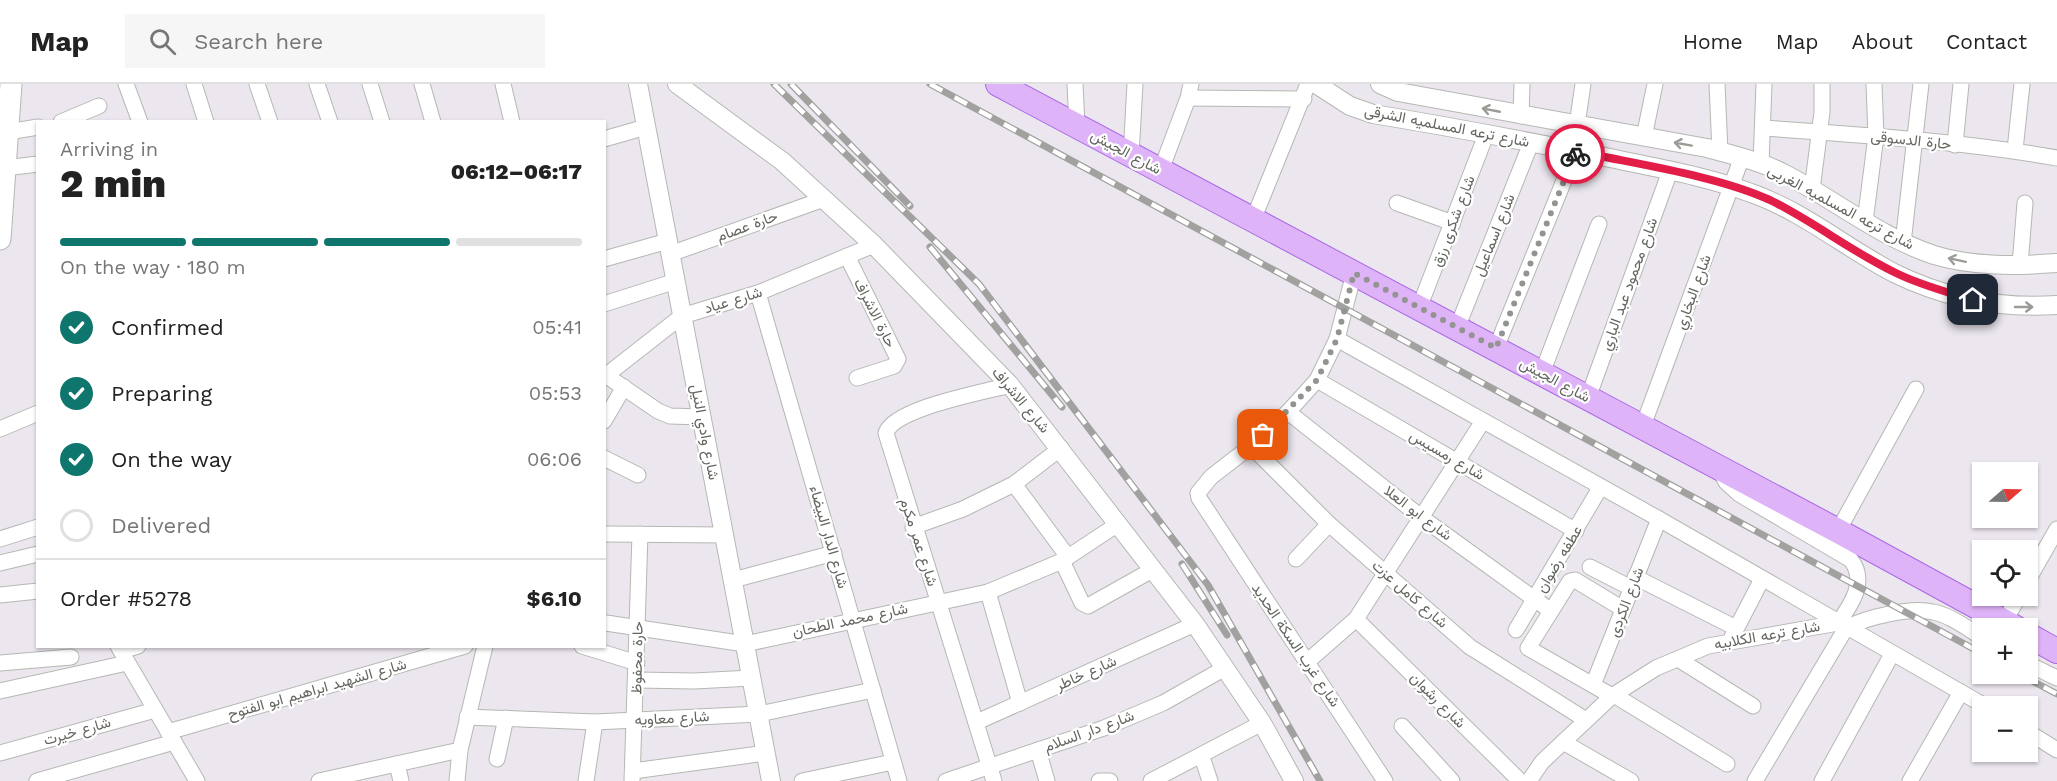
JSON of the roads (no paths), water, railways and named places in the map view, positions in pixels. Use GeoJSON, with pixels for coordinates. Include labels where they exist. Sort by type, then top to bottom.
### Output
{"type":"FeatureCollection","features":[{"type":"Feature","properties":{"kind":"main road"},"geometry":{"type":"LineString","coordinates":[[0,239],[12,84]]}},
{"type":"Feature","properties":{"kind":"main road","name":"شارع الجيش"},"geometry":{"type":"LineString","coordinates":[[998,84],[1718,466],[1997,618]]}},
{"type":"Feature","properties":{"kind":"main road"},"geometry":{"type":"LineString","coordinates":[[2038,641],[2057,651]]}},
{"type":"Feature","properties":{"kind":"street"},"geometry":{"type":"LineString","coordinates":[[126,84],[139,120]]}},
{"type":"Feature","properties":{"kind":"street"},"geometry":{"type":"LineString","coordinates":[[194,84],[205,120]]}},
{"type":"Feature","properties":{"kind":"street"},"geometry":{"type":"LineString","coordinates":[[257,84],[269,120]]}},
{"type":"Feature","properties":{"kind":"street"},"geometry":{"type":"LineString","coordinates":[[317,84],[329,120]]}},
{"type":"Feature","properties":{"kind":"street"},"geometry":{"type":"LineString","coordinates":[[370,84],[381,120]]}},
{"type":"Feature","properties":{"kind":"street"},"geometry":{"type":"LineString","coordinates":[[422,84],[433,120]]}},
{"type":"Feature","properties":{"kind":"street"},"geometry":{"type":"LineString","coordinates":[[503,84],[512,120]]}},
{"type":"Feature","properties":{"kind":"street","name":"شارع وادي النيل"},"geometry":{"type":"LineString","coordinates":[[638,84],[771,781]]}},
{"type":"Feature","properties":{"kind":"street","name":"شارع الاشراف"},"geometry":{"type":"LineString","coordinates":[[677,84],[782,161],[874,245],[1010,385],[1195,624],[1262,723],[1294,781]]}},
{"type":"Feature","properties":{"kind":"street"},"geometry":{"type":"LineString","coordinates":[[1075,84],[1077,126]]}},
{"type":"Feature","properties":{"kind":"street"},"geometry":{"type":"LineString","coordinates":[[1131,155],[1135,84]]}},
{"type":"Feature","properties":{"kind":"street","name":"شارع ترعه المسلميه الشرقى"},"geometry":{"type":"LineString","coordinates":[[1316,84],[1350,106],[1373,114],[1576,151],[1670,171],[1750,192],[1788,210],[1894,272],[1925,286],[1987,304],[2024,308],[2057,305]]}},
{"type":"Feature","properties":{"kind":"street","name":"شارع ترعه المسلميه الغربى"},"geometry":{"type":"LineString","coordinates":[[1380,84],[1398,92],[1644,137],[1742,158],[1761,164],[1812,190],[1903,243],[1936,255],[1970,262],[2020,265],[2057,263]]}},
{"type":"Feature","properties":{"kind":"street"},"geometry":{"type":"LineString","coordinates":[[1576,125],[1582,84]]}},
{"type":"Feature","properties":{"kind":"street"},"geometry":{"type":"LineString","coordinates":[[1644,137],[1655,84]]}},
{"type":"Feature","properties":{"kind":"street"},"geometry":{"type":"LineString","coordinates":[[1717,84],[1720,152]]}},
{"type":"Feature","properties":{"kind":"street"},"geometry":{"type":"LineString","coordinates":[[1761,164],[1764,84]]}},
{"type":"Feature","properties":{"kind":"street"},"geometry":{"type":"LineString","coordinates":[[1812,190],[1820,132],[1822,84]]}},
{"type":"Feature","properties":{"kind":"street"},"geometry":{"type":"LineString","coordinates":[[1866,222],[1876,136],[1874,84]]}},
{"type":"Feature","properties":{"kind":"street"},"geometry":{"type":"LineString","coordinates":[[1903,243],[1921,84]]}},
{"type":"Feature","properties":{"kind":"street"},"geometry":{"type":"LineString","coordinates":[[1955,145],[1961,84]]}},
{"type":"Feature","properties":{"kind":"street"},"geometry":{"type":"LineString","coordinates":[[2015,150],[2022,84]]}},
{"type":"Feature","properties":{"kind":"street"},"geometry":{"type":"LineString","coordinates":[[1520,85],[1521,116]]}},
{"type":"Feature","properties":{"kind":"street"},"geometry":{"type":"LineString","coordinates":[[1161,170],[1189,91],[1306,91],[1253,220]]}},
{"type":"Feature","properties":{"kind":"street"},"geometry":{"type":"LineString","coordinates":[[66,120],[99,106]]}},
{"type":"Feature","properties":{"kind":"street"},"geometry":{"type":"LineString","coordinates":[[8,132],[36,127]]}},
{"type":"Feature","properties":{"kind":"street"},"geometry":{"type":"LineString","coordinates":[[606,138],[646,127]]}},
{"type":"Feature","properties":{"kind":"street","name":"حارة الدسوقى"},"geometry":{"type":"LineString","coordinates":[[1764,128],[1876,136],[2015,150],[2057,158]]}},
{"type":"Feature","properties":{"kind":"street","name":"شارع شكرى رزق"},"geometry":{"type":"LineString","coordinates":[[1419,308],[1486,135]]}},
{"type":"Feature","properties":{"kind":"street","name":"شارع اسماعيل"},"geometry":{"type":"LineString","coordinates":[[1457,328],[1531,143]]}},
{"type":"Feature","properties":{"kind":"street"},"geometry":{"type":"LineString","coordinates":[[1496,348],[1576,151]]}},
{"type":"Feature","properties":{"kind":"street","name":"شارع البخاري"},"geometry":{"type":"LineString","coordinates":[[1642,426],[1742,158]]}},
{"type":"Feature","properties":{"kind":"street"},"geometry":{"type":"LineString","coordinates":[[5,168],[36,164]]}},
{"type":"Feature","properties":{"kind":"street","name":"شارع محمود عبد الباري"},"geometry":{"type":"LineString","coordinates":[[1588,398],[1670,171]]}},
{"type":"Feature","properties":{"kind":"street","name":"حارة عصام"},"geometry":{"type":"LineString","coordinates":[[606,259],[669,247],[824,199]]}},
{"type":"Feature","properties":{"kind":"street"},"geometry":{"type":"LineString","coordinates":[[2020,265],[2025,203]]}},
{"type":"Feature","properties":{"kind":"street"},"geometry":{"type":"LineString","coordinates":[[1397,204],[1453,223]]}},
{"type":"Feature","properties":{"kind":"street"},"geometry":{"type":"LineString","coordinates":[[1542,373],[1599,224]]}},
{"type":"Feature","properties":{"kind":"street","name":"شارع عياد"},"geometry":{"type":"LineString","coordinates":[[606,374],[682,316],[758,293],[874,245]]}},
{"type":"Feature","properties":{"kind":"street","name":"حارة الاشراف"},"geometry":{"type":"LineString","coordinates":[[847,256],[898,359],[894,366],[857,378]]}},
{"type":"Feature","properties":{"kind":"street"},"geometry":{"type":"LineString","coordinates":[[1251,446],[1288,412],[1317,380],[1337,339],[1354,273]]}},
{"type":"Feature","properties":{"kind":"street"},"geometry":{"type":"LineString","coordinates":[[606,303],[676,281]]}},
{"type":"Feature","properties":{"kind":"street","name":"شارع الدار البيضاء"},"geometry":{"type":"LineString","coordinates":[[758,293],[899,781]]}},
{"type":"Feature","properties":{"kind":"street"},"geometry":{"type":"LineString","coordinates":[[1337,339],[1659,519],[1972,699]]}},
{"type":"Feature","properties":{"kind":"street"},"geometry":{"type":"LineString","coordinates":[[606,376],[658,411],[670,416],[702,417]]}},
{"type":"Feature","properties":{"kind":"street","name":"شارع رمسيس"},"geometry":{"type":"LineString","coordinates":[[1317,380],[1576,531]]}},
{"type":"Feature","properties":{"kind":"street","name":"شارع عمر مكرم"},"geometry":{"type":"LineString","coordinates":[[994,781],[886,439],[887,428],[898,418],[1010,385]]}},
{"type":"Feature","properties":{"kind":"street"},"geometry":{"type":"LineString","coordinates":[[606,418],[624,387]]}},
{"type":"Feature","properties":{"kind":"street"},"geometry":{"type":"LineString","coordinates":[[1839,531],[1916,389]]}},
{"type":"Feature","properties":{"kind":"street","name":"شارع ابو العلا"},"geometry":{"type":"LineString","coordinates":[[1288,412],[1421,517],[1551,611]]}},
{"type":"Feature","properties":{"kind":"street"},"geometry":{"type":"LineString","coordinates":[[0,429],[36,414]]}},
{"type":"Feature","properties":{"kind":"street"},"geometry":{"type":"LineString","coordinates":[[1308,661],[1356,619],[1483,421]]}},
{"type":"Feature","properties":{"kind":"street","name":"شارع غرب السكة الحديد"},"geometry":{"type":"LineString","coordinates":[[1251,446],[1203,485],[1198,498],[1308,661],[1385,781]]}},
{"type":"Feature","properties":{"kind":"street","name":"شارع كامل عزت"},"geometry":{"type":"LineString","coordinates":[[1251,446],[1329,524],[1470,647],[1586,720]]}},
{"type":"Feature","properties":{"kind":"street"},"geometry":{"type":"LineString","coordinates":[[913,527],[963,509],[1014,484],[1061,448]]}},
{"type":"Feature","properties":{"kind":"street"},"geometry":{"type":"LineString","coordinates":[[606,459],[638,475]]}},
{"type":"Feature","properties":{"kind":"street"},"geometry":{"type":"LineString","coordinates":[[1718,466],[1726,482],[1738,494],[1851,560],[1858,570],[1860,579],[1842,625],[1755,781]]}},
{"type":"Feature","properties":{"kind":"street"},"geometry":{"type":"LineString","coordinates":[[1014,484],[1065,559],[1082,603],[1088,606],[1154,569]]}},
{"type":"Feature","properties":{"kind":"street","name":"عطفه رضوان"},"geometry":{"type":"LineString","coordinates":[[1516,630],[1600,488]]}},
{"type":"Feature","properties":{"kind":"street","name":"شارع الكردى"},"geometry":{"type":"LineString","coordinates":[[1593,685],[1659,519]]}},
{"type":"Feature","properties":{"kind":"street","name":"شارع محمد الطحان"},"geometry":{"type":"LineString","coordinates":[[745,644],[853,619],[988,592],[1065,559],[1118,524]]}},
{"type":"Feature","properties":{"kind":"street"},"geometry":{"type":"LineString","coordinates":[[1296,559],[1329,524]]}},
{"type":"Feature","properties":{"kind":"street"},"geometry":{"type":"LineString","coordinates":[[0,539],[36,528]]}},
{"type":"Feature","properties":{"kind":"street"},"geometry":{"type":"LineString","coordinates":[[2038,562],[2057,529]]}},
{"type":"Feature","properties":{"kind":"street"},"geometry":{"type":"LineString","coordinates":[[606,534],[724,535]]}},
{"type":"Feature","properties":{"kind":"street","name":"حارة محفوظ"},"geometry":{"type":"LineString","coordinates":[[633,776],[640,534]]}},
{"type":"Feature","properties":{"kind":"street"},"geometry":{"type":"LineString","coordinates":[[733,580],[834,553]]}},
{"type":"Feature","properties":{"kind":"street"},"geometry":{"type":"LineString","coordinates":[[0,563],[36,554]]}},
{"type":"Feature","properties":{"kind":"street"},"geometry":{"type":"LineString","coordinates":[[1590,567],[1633,582],[1736,628]]}},
{"type":"Feature","properties":{"kind":"street"},"geometry":{"type":"LineString","coordinates":[[1729,642],[1762,579]]}},
{"type":"Feature","properties":{"kind":"street"},"geometry":{"type":"LineString","coordinates":[[1623,609],[1572,580],[1528,648],[1613,695],[1727,764]]}},
{"type":"Feature","properties":{"kind":"street"},"geometry":{"type":"LineString","coordinates":[[0,596],[36,591]]}},
{"type":"Feature","properties":{"kind":"street"},"geometry":{"type":"LineString","coordinates":[[988,592],[1020,703]]}},
{"type":"Feature","properties":{"kind":"street","name":"شارع ترعه الكلابيه"},"geometry":{"type":"LineString","coordinates":[[1529,781],[1542,762],[1613,695],[1656,668],[1708,646],[1929,611],[1949,618],[1972,632]]}},
{"type":"Feature","properties":{"kind":"street","name":"شارع رشوان"},"geometry":{"type":"LineString","coordinates":[[1356,619],[1520,781]]}},
{"type":"Feature","properties":{"kind":"street"},"geometry":{"type":"LineString","coordinates":[[606,623],[745,644]]}},
{"type":"Feature","properties":{"kind":"street","name":"شارع خاطر"},"geometry":{"type":"LineString","coordinates":[[977,722],[1195,624]]}},
{"type":"Feature","properties":{"kind":"street","name":"شارع الشهيد ابراهيم ابو الفتوح"},"geometry":{"type":"LineString","coordinates":[[36,781],[459,648]]}},
{"type":"Feature","properties":{"kind":"street"},"geometry":{"type":"LineString","coordinates":[[459,780],[460,750],[484,648]]}},
{"type":"Feature","properties":{"kind":"street"},"geometry":{"type":"LineString","coordinates":[[588,648],[637,663]]}},
{"type":"Feature","properties":{"kind":"street"},"geometry":{"type":"LineString","coordinates":[[0,691],[122,654],[197,781]]}},
{"type":"Feature","properties":{"kind":"street"},"geometry":{"type":"LineString","coordinates":[[1822,781],[1892,654]]}},
{"type":"Feature","properties":{"kind":"street"},"geometry":{"type":"LineString","coordinates":[[0,663],[71,657]]}},
{"type":"Feature","properties":{"kind":"street"},"geometry":{"type":"LineString","coordinates":[[1678,659],[1753,706]]}},
{"type":"Feature","properties":{"kind":"street","name":"شارع دار السلام"},"geometry":{"type":"LineString","coordinates":[[946,781],[1104,728],[1163,703],[1225,668]]}},
{"type":"Feature","properties":{"kind":"street"},"geometry":{"type":"LineString","coordinates":[[2038,669],[2057,678]]}},
{"type":"Feature","properties":{"kind":"street"},"geometry":{"type":"LineString","coordinates":[[637,680],[694,681],[752,678]]}},
{"type":"Feature","properties":{"kind":"street","name":"شارع معاويه"},"geometry":{"type":"LineString","coordinates":[[467,717],[595,722],[759,714],[873,690]]}},
{"type":"Feature","properties":{"kind":"street"},"geometry":{"type":"LineString","coordinates":[[1910,781],[1961,692]]}},
{"type":"Feature","properties":{"kind":"street","name":"شارع خيرت"},"geometry":{"type":"LineString","coordinates":[[0,753],[155,710]]}},
{"type":"Feature","properties":{"kind":"street"},"geometry":{"type":"LineString","coordinates":[[497,759],[506,718]]}},
{"type":"Feature","properties":{"kind":"street"},"geometry":{"type":"LineString","coordinates":[[586,781],[595,722]]}},
{"type":"Feature","properties":{"kind":"street"},"geometry":{"type":"LineString","coordinates":[[1154,781],[1262,723]]}},
{"type":"Feature","properties":{"kind":"street"},"geometry":{"type":"LineString","coordinates":[[1402,726],[1452,781]]}},
{"type":"Feature","properties":{"kind":"street"},"geometry":{"type":"LineString","coordinates":[[2038,738],[2057,750]]}},
{"type":"Feature","properties":{"kind":"street"},"geometry":{"type":"LineString","coordinates":[[1563,742],[1631,781]]}},
{"type":"Feature","properties":{"kind":"street"},"geometry":{"type":"LineString","coordinates":[[326,780],[460,750]]}},
{"type":"Feature","properties":{"kind":"street"},"geometry":{"type":"LineString","coordinates":[[1038,750],[1047,781]]}},
{"type":"Feature","properties":{"kind":"street"},"geometry":{"type":"LineString","coordinates":[[633,776],[766,753]]}},
{"type":"Feature","properties":{"kind":"street"},"geometry":{"type":"LineString","coordinates":[[1202,757],[1210,781]]}},
{"type":"Feature","properties":{"kind":"street"},"geometry":{"type":"LineString","coordinates":[[802,781],[894,762]]}},
{"type":"Feature","properties":{"kind":"street"},"geometry":{"type":"LineString","coordinates":[[397,764],[401,781]]}},
{"type":"Feature","properties":{"kind":"street"},"geometry":{"type":"LineString","coordinates":[[1099,781],[1110,781]]}},
{"type":"Feature","properties":{"kind":"railway"},"geometry":{"type":"LineString","coordinates":[[774,84],[979,284],[1208,585],[1320,781]]}},
{"type":"Feature","properties":{"kind":"railway"},"geometry":{"type":"LineString","coordinates":[[791,84],[910,206]]}},
{"type":"Feature","properties":{"kind":"railway"},"geometry":{"type":"LineString","coordinates":[[930,84],[1972,648]]}},
{"type":"Feature","properties":{"kind":"railway"},"geometry":{"type":"LineString","coordinates":[[930,247],[1062,407]]}},
{"type":"Feature","properties":{"kind":"railway"},"geometry":{"type":"LineString","coordinates":[[1182,564],[1227,635]]}},
{"type":"Feature","properties":{"kind":"railway"},"geometry":{"type":"LineString","coordinates":[[2038,684],[2057,694]]}}]}
